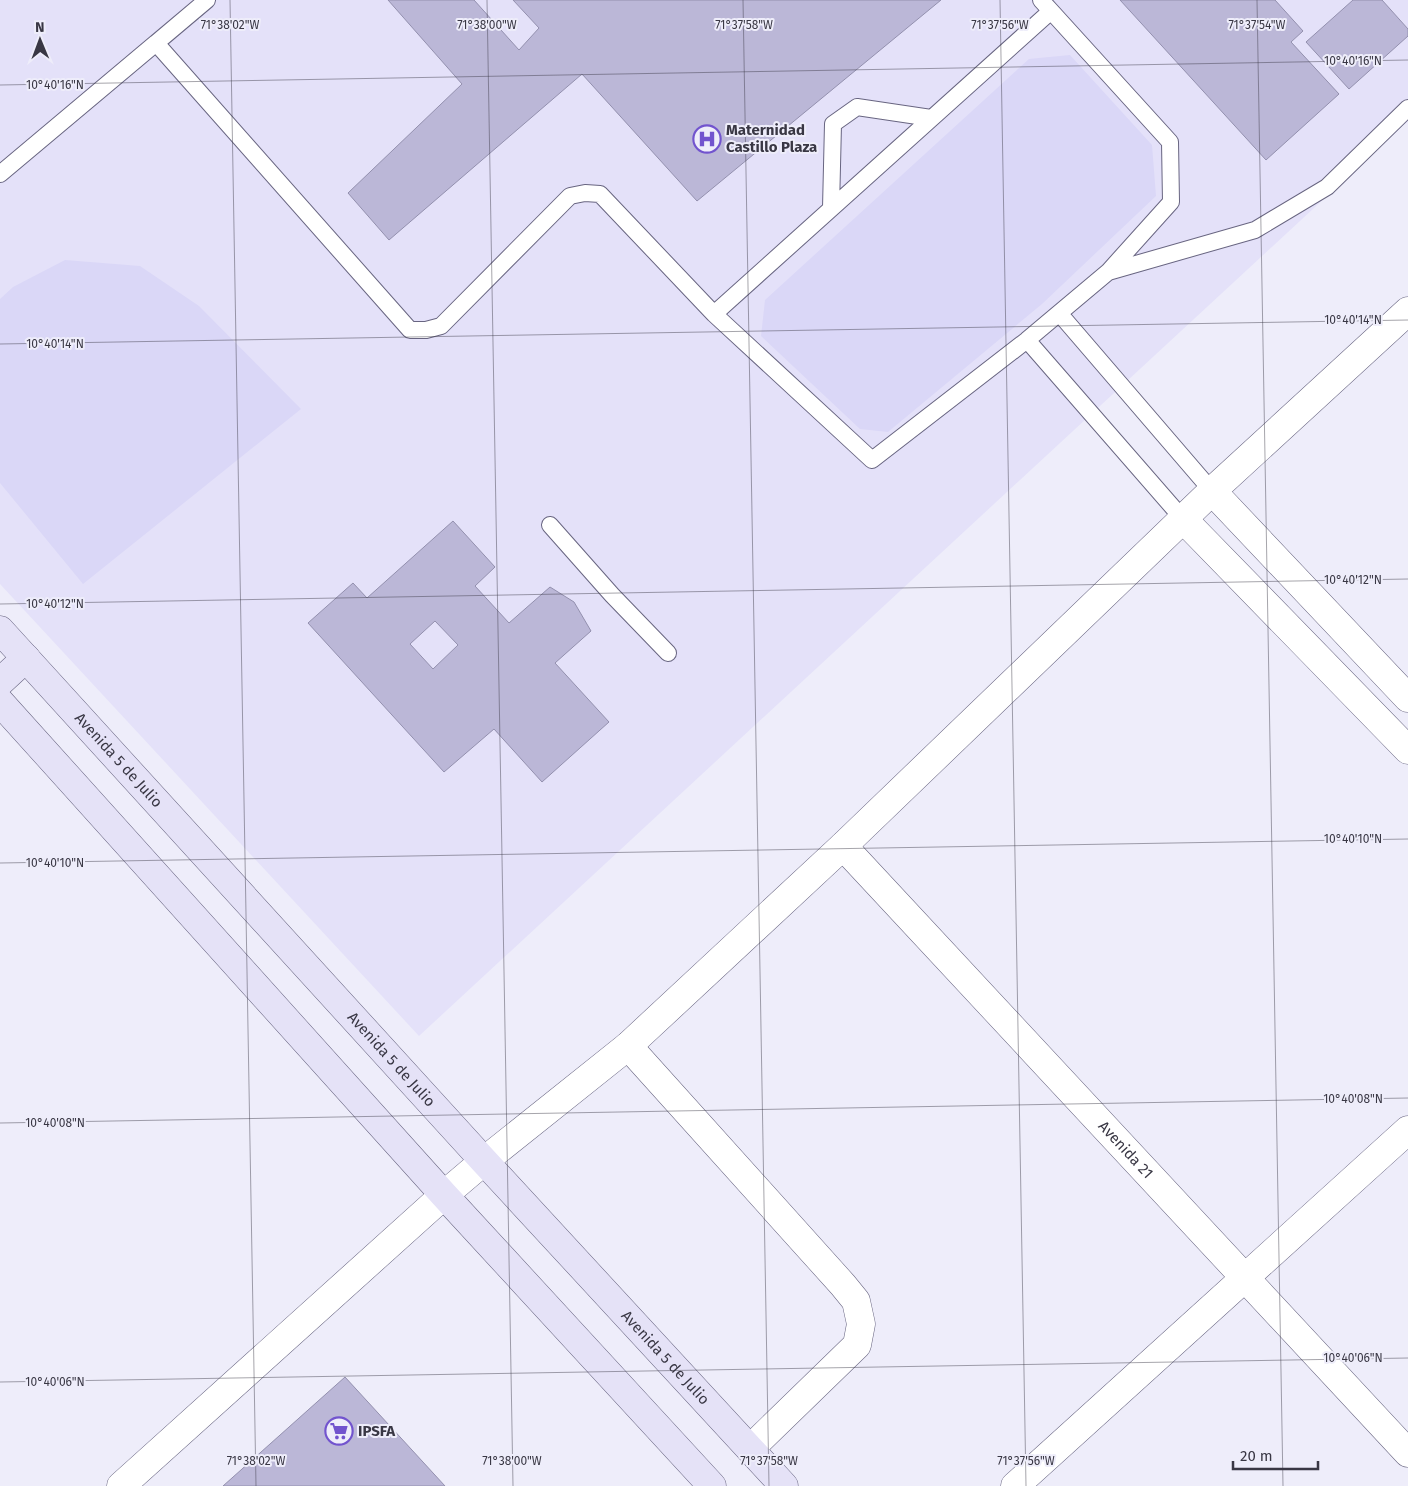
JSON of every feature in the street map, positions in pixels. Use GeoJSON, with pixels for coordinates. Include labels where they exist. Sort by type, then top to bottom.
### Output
{"type":"FeatureCollection","features":[{"type":"Feature","properties":{"kind":"main road","name":"Avenida 5 de Julio"},"geometry":{"type":"LineString","coordinates":[[0,630],[484,1161],[784,1486]]}},
{"type":"Feature","properties":{"kind":"main road"},"geometry":{"type":"LineString","coordinates":[[0,682],[26,658]]}},
{"type":"Feature","properties":{"kind":"main road"},"geometry":{"type":"LineString","coordinates":[[0,702],[444,1195],[712,1486]]}},
{"type":"Feature","properties":{"kind":"street"},"geometry":{"type":"LineString","coordinates":[[121,1486],[444,1195],[628,1046],[843,846],[1183,518],[1408,311]]}},
{"type":"Feature","properties":{"kind":"street"},"geometry":{"type":"LineString","coordinates":[[1212,491],[1408,698]]}},
{"type":"Feature","properties":{"kind":"street"},"geometry":{"type":"LineString","coordinates":[[1183,518],[1408,750]]}},
{"type":"Feature","properties":{"kind":"street","name":"Avenida 21"},"geometry":{"type":"LineString","coordinates":[[843,846],[1408,1453]]}},
{"type":"Feature","properties":{"kind":"street"},"geometry":{"type":"LineString","coordinates":[[628,1046],[856,1301],[861,1324],[857,1345],[750,1449]]}},
{"type":"Feature","properties":{"kind":"street"},"geometry":{"type":"LineString","coordinates":[[1015,1486],[1408,1130]]}},
{"type":"Feature","properties":{"kind":"lane"},"geometry":{"type":"LineString","coordinates":[[0,174],[207,0]]}},
{"type":"Feature","properties":{"kind":"lane"},"geometry":{"type":"LineString","coordinates":[[156,43],[410,330],[426,330],[441,326],[570,196],[585,193],[600,194],[714,314],[872,460],[1027,340],[1108,272],[1171,202],[1170,142],[1046,5],[931,118],[714,314]]}},
{"type":"Feature","properties":{"kind":"lane"},"geometry":{"type":"LineString","coordinates":[[832,208],[833,124],[856,107],[931,118]]}},
{"type":"Feature","properties":{"kind":"lane"},"geometry":{"type":"LineString","coordinates":[[1108,272],[1255,230],[1327,187],[1408,108]]}},
{"type":"Feature","properties":{"kind":"lane"},"geometry":{"type":"LineString","coordinates":[[1059,313],[1212,491]]}},
{"type":"Feature","properties":{"kind":"lane"},"geometry":{"type":"LineString","coordinates":[[1027,340],[1183,518]]}},
{"type":"Feature","properties":{"kind":"lane"},"geometry":{"type":"LineString","coordinates":[[550,525],[612,595],[668,653]]}},
{"type":"Feature","properties":{"kind":"shaded area"},"geometry":{"type":"Polygon","coordinates":[[[0,0],[1408,0],[1408,121],[419,1036],[0,584],[0,0]]]}},
{"type":"Feature","properties":{"kind":"shaded area"},"geometry":{"type":"Polygon","coordinates":[[[1070,55],[1152,145],[1156,196],[1042,304],[888,432],[860,429],[761,336],[765,300],[1029,59],[1070,55]]]}},
{"type":"Feature","properties":{"kind":"shaded area"},"geometry":{"type":"Polygon","coordinates":[[[65,260],[140,266],[199,306],[301,409],[83,584],[0,483],[0,299],[13,287],[65,260]]]}},
{"type":"Feature","properties":{"kind":"building","name":"Maternidad Castillo Plaza"},"geometry":{"type":"Polygon","coordinates":[[[388,0],[474,0],[519,50],[539,28],[513,0],[941,0],[697,201],[582,74],[389,240],[348,193],[462,84],[388,0]]]}},
{"type":"Feature","properties":{"kind":"building"},"geometry":{"type":"Polygon","coordinates":[[[1120,0],[1275,0],[1303,31],[1291,42],[1339,94],[1266,160],[1120,0]]]}},
{"type":"Feature","properties":{"kind":"building"},"geometry":{"type":"Polygon","coordinates":[[[1353,0],[1382,0],[1408,29],[1408,36],[1349,89],[1306,42],[1353,0]]]}},
{"type":"Feature","properties":{"kind":"building"},"geometry":{"type":"Polygon","coordinates":[[[453,521],[495,567],[475,586],[509,623],[550,587],[574,602],[591,631],[555,663],[609,722],[542,782],[494,729],[444,772],[308,623],[353,583],[367,598],[453,521]],[[435,621],[410,644],[433,669],[458,645],[435,621]]]}},
{"type":"Feature","properties":{"kind":"building","name":"IPSFA"},"geometry":{"type":"Polygon","coordinates":[[[345,1377],[445,1486],[223,1486],[345,1377]]]}},
{"type":"Feature","properties":{"kind":"place","name":"Maternidad Castillo Plaza"},"geometry":{"type":"Point","coordinates":[707,139]}},
{"type":"Feature","properties":{"kind":"place","name":"IPSFA"},"geometry":{"type":"Point","coordinates":[339,1431]}}]}
